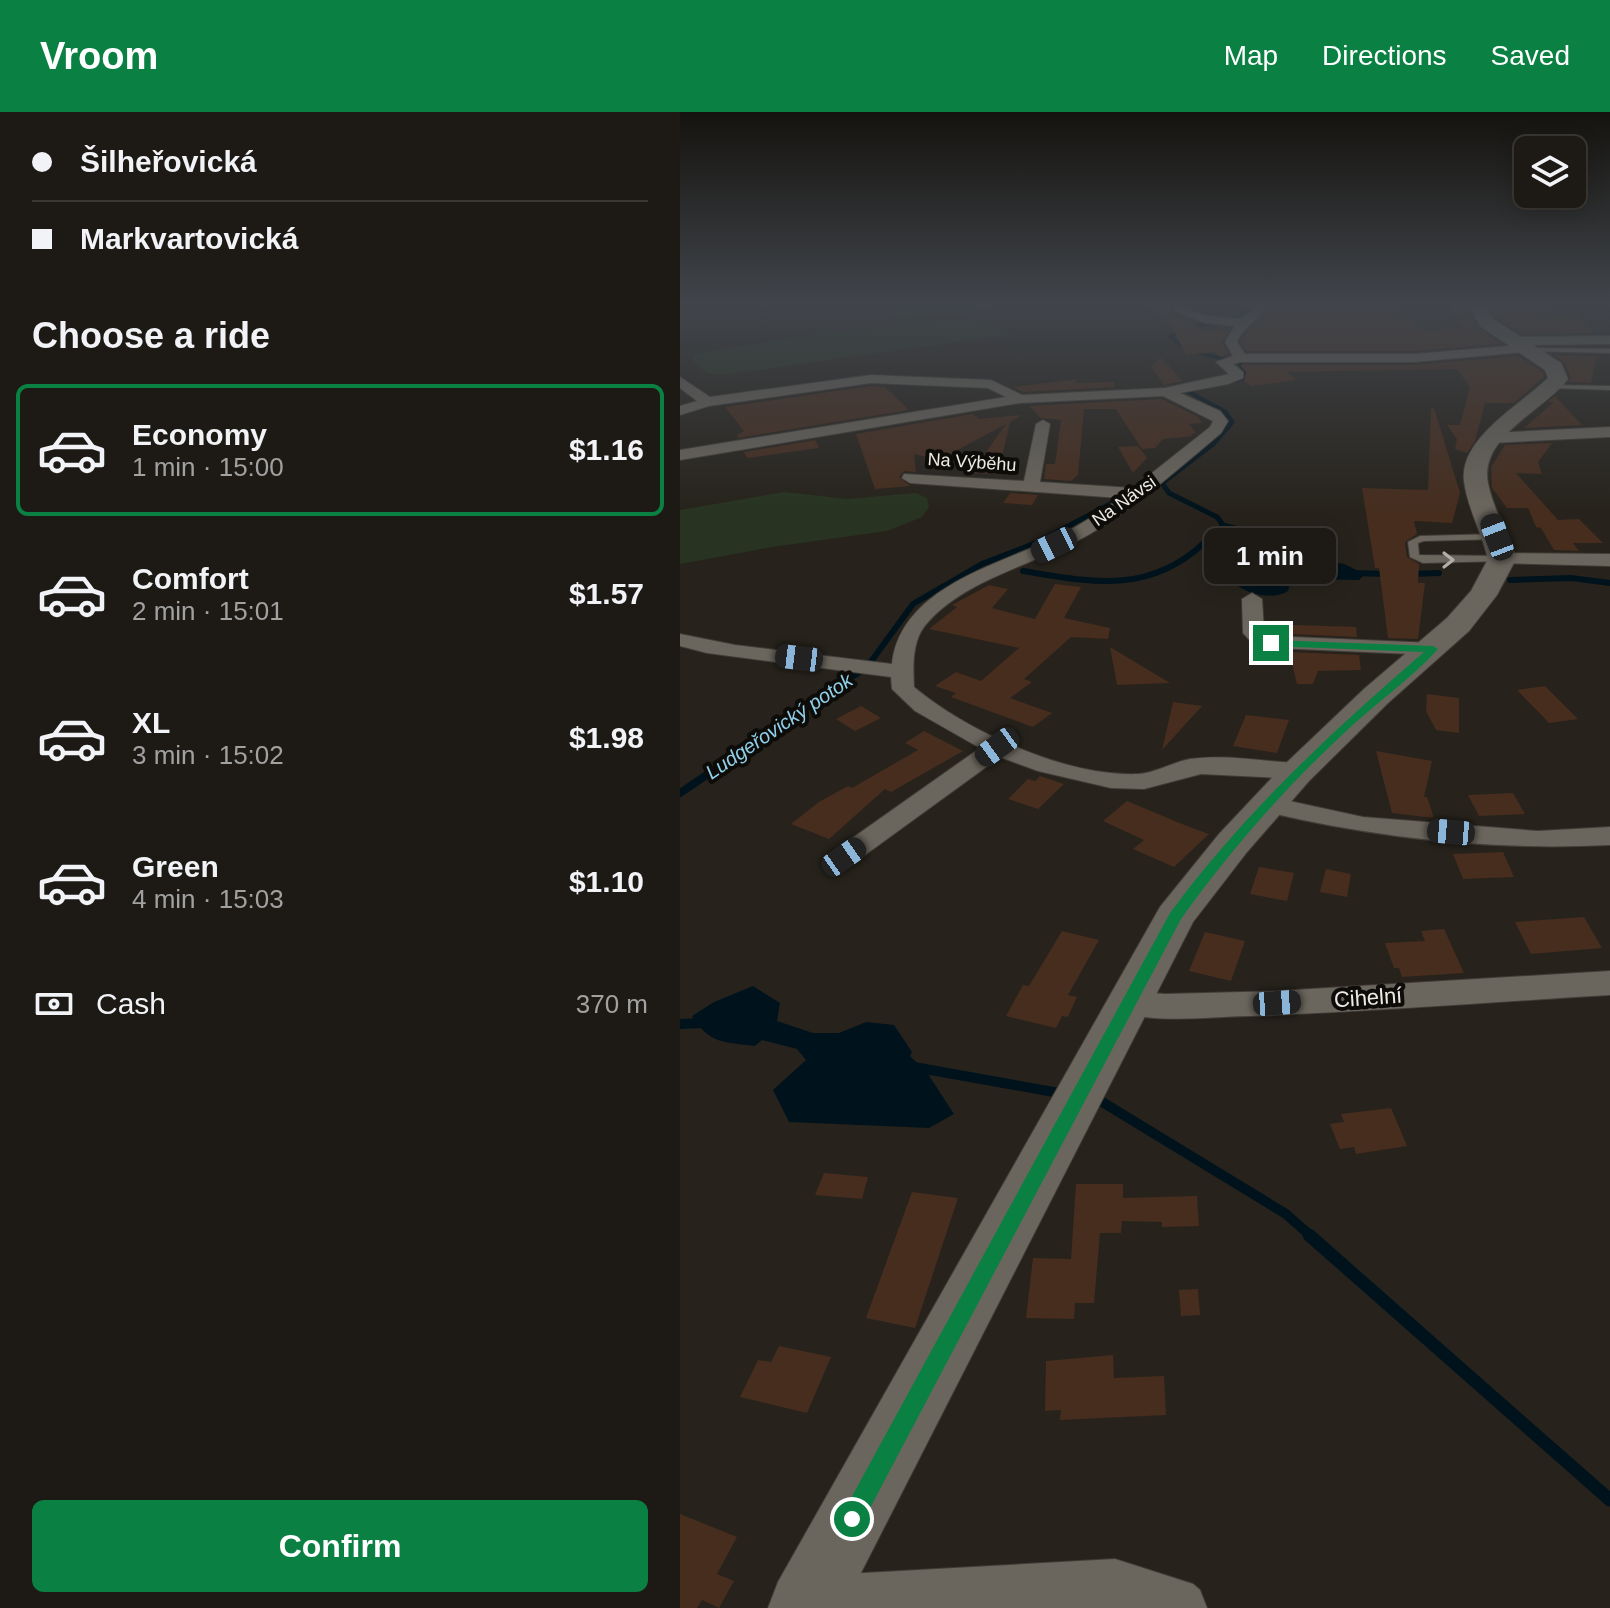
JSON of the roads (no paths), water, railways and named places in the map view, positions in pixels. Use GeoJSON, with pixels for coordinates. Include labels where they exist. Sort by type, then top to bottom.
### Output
{"type":"FeatureCollection","features":[{"type":"Feature","properties":{"kind":"street"},"geometry":{"type":"LineString","coordinates":[[680,455],[1020,399],[1165,392],[1236,377],[1238,375],[1234,372]]}},
{"type":"Feature","properties":{"kind":"street"},"geometry":{"type":"LineString","coordinates":[[806,1604],[1058,1138],[1126,1003],[1175,917],[1216,860],[1267,804],[1398,677],[1433,649],[1478,603],[1491,585],[1499,548],[1474,471],[1476,460],[1491,438],[1552,387],[1558,379],[1556,372]]}},
{"type":"Feature","properties":{"kind":"street"},"geometry":{"type":"LineString","coordinates":[[680,411],[707,402],[871,379],[991,384],[1020,399]]}},
{"type":"Feature","properties":{"kind":"street"},"geometry":{"type":"LineString","coordinates":[[680,381],[707,402]]}},
{"type":"Feature","properties":{"kind":"street","name":"Na Návsi"},"geometry":{"type":"LineString","coordinates":[[903,673],[908,635],[918,620],[937,605],[965,587],[1078,533],[1139,494],[1216,430],[1221,421],[1215,414],[1165,392]]}},
{"type":"Feature","properties":{"kind":"street","name":"Na Výběhu"},"geometry":{"type":"LineString","coordinates":[[1031,487],[1043,424]]}},
{"type":"Feature","properties":{"kind":"street"},"geometry":{"type":"LineString","coordinates":[[1491,438],[1610,432]]}},
{"type":"Feature","properties":{"kind":"street","name":"Na Výběhu"},"geometry":{"type":"LineString","coordinates":[[910,478],[1139,494]]}},
{"type":"Feature","properties":{"kind":"street"},"geometry":{"type":"LineString","coordinates":[[1499,548],[1610,560]]}},
{"type":"Feature","properties":{"kind":"street"},"geometry":{"type":"LineString","coordinates":[[1252,599],[1254,633],[1264,642],[1433,649]]}},
{"type":"Feature","properties":{"kind":"street"},"geometry":{"type":"LineString","coordinates":[[684,643],[869,665],[903,673],[903,689],[919,705],[997,747],[1101,778],[1139,782],[1192,767],[1300,771]]}},
{"type":"Feature","properties":{"kind":"street"},"geometry":{"type":"LineString","coordinates":[[844,857],[997,747]]}},
{"type":"Feature","properties":{"kind":"street"},"geometry":{"type":"LineString","coordinates":[[1267,804],[1363,825],[1538,840],[1610,836]]}},
{"type":"Feature","properties":{"kind":"street","name":"Cihelní"},"geometry":{"type":"LineString","coordinates":[[1126,1003],[1201,1006],[1610,983]]}},
{"type":"Feature","properties":{"kind":"street"},"geometry":{"type":"LineString","coordinates":[[806,1604],[1115,1584],[1175,1602],[1182,1608]]}},
{"type":"Feature","properties":{"kind":"lane"},"geometry":{"type":"LineString","coordinates":[[1552,387],[1610,388]]}},
{"type":"Feature","properties":{"kind":"lane"},"geometry":{"type":"LineString","coordinates":[[1423,538],[1499,548],[1423,560],[1415,557],[1413,542],[1423,538]]}},
{"type":"Feature","properties":{"kind":"water"},"geometry":{"type":"Polygon","coordinates":[[[1264,552],[1344,564],[1365,574],[1359,580],[1298,579],[1290,582],[1288,591],[1275,596],[1253,593],[1234,583],[1264,552]]]}},
{"type":"Feature","properties":{"kind":"water"},"geometry":{"type":"Polygon","coordinates":[[[753,986],[780,1003],[777,1021],[813,1033],[839,1033],[866,1022],[894,1025],[912,1052],[910,1056],[928,1074],[954,1114],[929,1128],[789,1122],[773,1090],[806,1060],[797,1049],[762,1040],[755,1046],[718,1040],[705,1032],[692,1016],[714,1002],[753,986]]]}},
{"type":"Feature","properties":{"kind":"waterway","name":"Ludgeřovický potok"},"geometry":{"type":"LineString","coordinates":[[1232,381],[1248,377],[1245,372]]}},
{"type":"Feature","properties":{"kind":"waterway","name":"Ludgeřovický potok"},"geometry":{"type":"LineString","coordinates":[[1196,389],[1187,391],[1220,409]]}},
{"type":"Feature","properties":{"kind":"waterway","name":"Ludgeřovický potok"},"geometry":{"type":"LineString","coordinates":[[1216,407],[1225,412],[1232,422],[1213,444],[1162,483],[1169,493],[1217,517],[1223,525]]}},
{"type":"Feature","properties":{"kind":"waterway","name":"Ludgeřovický potok"},"geometry":{"type":"LineString","coordinates":[[1033,544],[1112,503]]}},
{"type":"Feature","properties":{"kind":"waterway"},"geometry":{"type":"LineString","coordinates":[[1200,546],[1223,525]]}},
{"type":"Feature","properties":{"kind":"waterway"},"geometry":{"type":"LineString","coordinates":[[1223,525],[1260,535],[1273,546]]}},
{"type":"Feature","properties":{"kind":"waterway","name":"Ludgeřovický potok"},"geometry":{"type":"LineString","coordinates":[[787,721],[867,667],[913,604],[982,564],[1033,544]]}},
{"type":"Feature","properties":{"kind":"waterway"},"geometry":{"type":"LineString","coordinates":[[1023,571],[1095,581],[1139,578],[1182,560],[1203,544]]}},
{"type":"Feature","properties":{"kind":"waterway"},"geometry":{"type":"LineString","coordinates":[[1271,544],[1287,557]]}},
{"type":"Feature","properties":{"kind":"waterway"},"geometry":{"type":"LineString","coordinates":[[1354,573],[1388,574]]}},
{"type":"Feature","properties":{"kind":"waterway"},"geometry":{"type":"LineString","coordinates":[[1410,574],[1439,573]]}},
{"type":"Feature","properties":{"kind":"waterway"},"geometry":{"type":"LineString","coordinates":[[1510,580],[1571,578],[1610,583]]}},
{"type":"Feature","properties":{"kind":"waterway","name":"Ludgeřovický potok"},"geometry":{"type":"LineString","coordinates":[[680,793],[790,719]]}},
{"type":"Feature","properties":{"kind":"waterway"},"geometry":{"type":"LineString","coordinates":[[680,1024],[704,1023]]}},
{"type":"Feature","properties":{"kind":"waterway"},"geometry":{"type":"LineString","coordinates":[[914,1067],[1059,1093]]}},
{"type":"Feature","properties":{"kind":"waterway"},"geometry":{"type":"LineString","coordinates":[[1099,1100],[1286,1214],[1312,1237]]}},
{"type":"Feature","properties":{"kind":"waterway"},"geometry":{"type":"LineString","coordinates":[[1309,1235],[1610,1500]]}}]}
